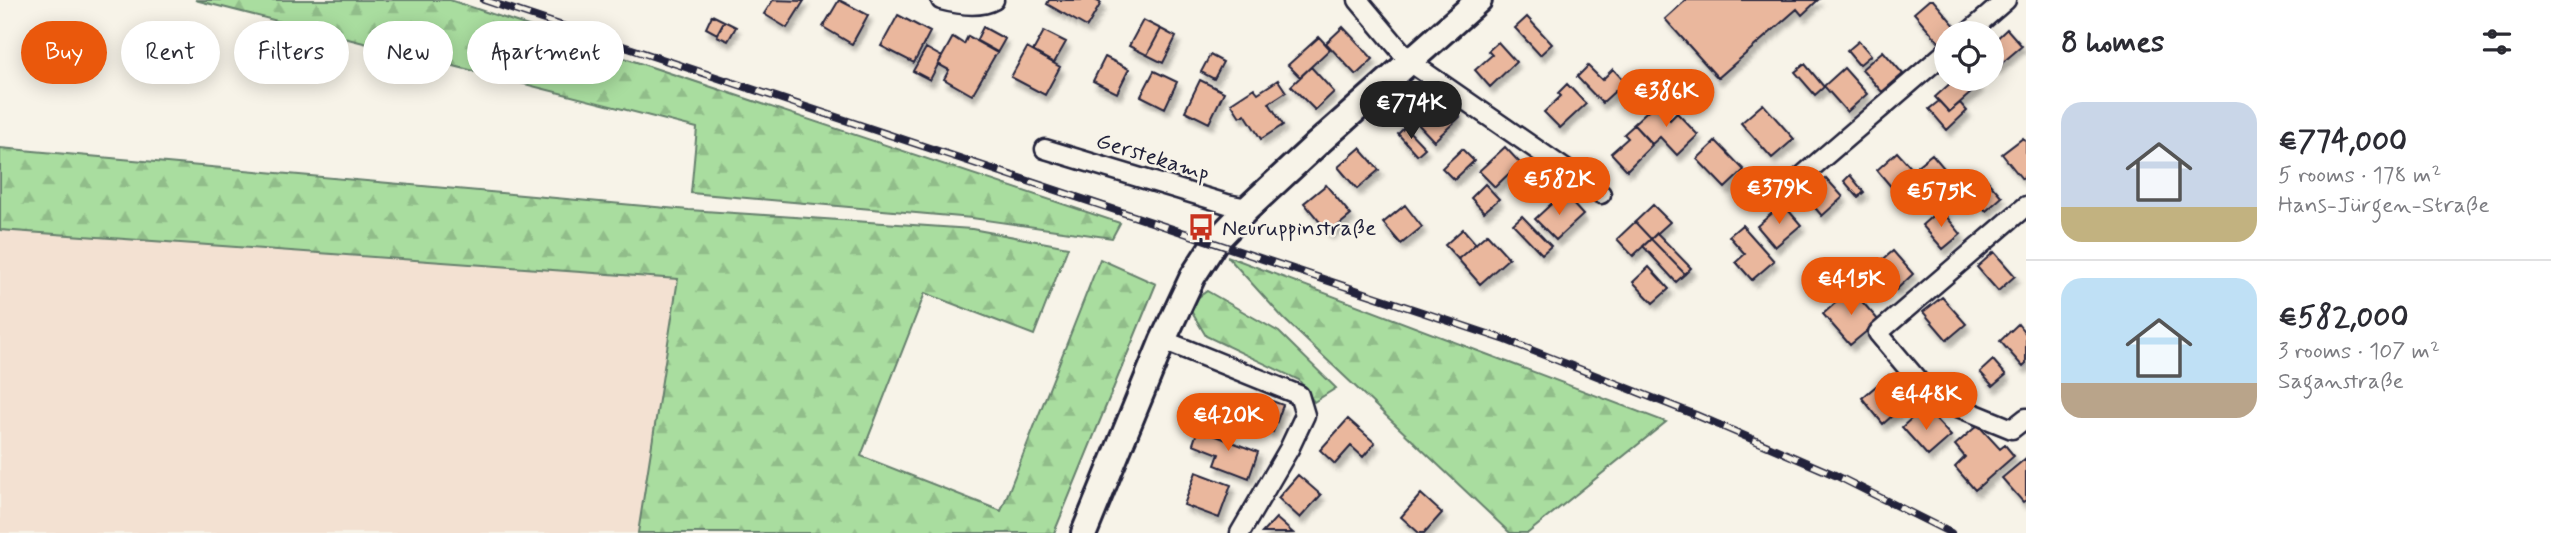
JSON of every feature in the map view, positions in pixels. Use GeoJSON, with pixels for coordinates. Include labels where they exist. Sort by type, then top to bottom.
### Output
{"type":"FeatureCollection","features":[{"type":"Feature","properties":{"kind":"main road"},"geometry":{"type":"LineString","coordinates":[[1084,533],[1163,340],[1188,286],[1206,256],[1248,208],[1479,0]]}},
{"type":"Feature","properties":{"kind":"street"},"geometry":{"type":"LineString","coordinates":[[941,0],[957,4],[991,1]]}},
{"type":"Feature","properties":{"kind":"street"},"geometry":{"type":"LineString","coordinates":[[1358,0],[1410,62],[1601,194]]}},
{"type":"Feature","properties":{"kind":"street"},"geometry":{"type":"LineString","coordinates":[[1982,21],[2006,0]]}},
{"type":"Feature","properties":{"kind":"street"},"geometry":{"type":"LineString","coordinates":[[1773,201],[1934,62]]}},
{"type":"Feature","properties":{"kind":"street","name":"Gerstekamp"},"geometry":{"type":"LineString","coordinates":[[1045,149],[1248,208]]}},
{"type":"Feature","properties":{"kind":"street"},"geometry":{"type":"LineString","coordinates":[[2026,206],[1878,333],[1931,396],[2012,429],[2026,418]]}},
{"type":"Feature","properties":{"kind":"street"},"geometry":{"type":"LineString","coordinates":[[1163,340],[1299,396],[1305,415],[1289,449],[1240,533]]}},
{"type":"Feature","properties":{"kind":"shaded area"},"geometry":{"type":"Polygon","coordinates":[[[0,148],[689,210],[638,533],[0,533],[0,148]]]}},
{"type":"Feature","properties":{"kind":"green space"},"geometry":{"type":"Polygon","coordinates":[[[195,0],[450,0],[513,21],[467,21],[467,69],[453,66],[453,21],[363,21],[363,43],[349,39],[349,21],[277,21],[195,0]]]}},
{"type":"Feature","properties":{"kind":"green space"},"geometry":{"type":"Polygon","coordinates":[[[624,58],[1120,223],[1112,238],[972,218],[691,193],[697,128],[524,84],[624,84],[624,58]]]}},
{"type":"Feature","properties":{"kind":"green space"},"geometry":{"type":"Polygon","coordinates":[[[0,148],[689,210],[972,229],[1068,247],[1034,335],[925,293],[861,456],[1001,511],[1100,259],[1156,284],[1054,533],[638,533],[678,279],[0,230],[0,148]]]}},
{"type":"Feature","properties":{"kind":"green space"},"geometry":{"type":"Polygon","coordinates":[[[1227,256],[1666,422],[1528,533],[1510,533],[1284,319],[1227,256]]]}},
{"type":"Feature","properties":{"kind":"green space"},"geometry":{"type":"Polygon","coordinates":[[[1207,291],[1279,332],[1336,388],[1314,402],[1299,380],[1206,336],[1191,311],[1196,299],[1207,291]]]}},
{"type":"Feature","properties":{"kind":"building"},"geometry":{"type":"Polygon","coordinates":[[[773,0],[804,1],[787,28],[764,14],[773,0]]]}},
{"type":"Feature","properties":{"kind":"building"},"geometry":{"type":"Polygon","coordinates":[[[839,0],[868,15],[852,44],[823,27],[839,0]]]}},
{"type":"Feature","properties":{"kind":"building"},"geometry":{"type":"Polygon","coordinates":[[[1049,0],[1095,0],[1101,3],[1087,27],[1047,4],[1049,0]]]}},
{"type":"Feature","properties":{"kind":"building"},"geometry":{"type":"Polygon","coordinates":[[[1686,0],[1818,0],[1802,15],[1797,9],[1718,78],[1665,19],[1686,0]]]}},
{"type":"Feature","properties":{"kind":"building"},"geometry":{"type":"Polygon","coordinates":[[[1929,0],[1933,0],[1951,21],[1934,21],[1934,36],[1914,13],[1929,0]]]}},
{"type":"Feature","properties":{"kind":"building"},"geometry":{"type":"Polygon","coordinates":[[[712,15],[724,21],[717,34],[706,28],[712,15]]]}},
{"type":"Feature","properties":{"kind":"building"},"geometry":{"type":"Polygon","coordinates":[[[898,15],[930,32],[914,63],[881,46],[898,15]]]}},
{"type":"Feature","properties":{"kind":"building"},"geometry":{"type":"Polygon","coordinates":[[[1527,17],[1552,44],[1540,55],[1515,28],[1527,17]]]}},
{"type":"Feature","properties":{"kind":"building"},"geometry":{"type":"Polygon","coordinates":[[[1143,20],[1161,29],[1147,55],[1129,46],[1143,20]]]}},
{"type":"Feature","properties":{"kind":"building"},"geometry":{"type":"Polygon","coordinates":[[[724,21],[736,27],[728,41],[717,36],[724,21]]]}},
{"type":"Feature","properties":{"kind":"building"},"geometry":{"type":"Polygon","coordinates":[[[983,27],[1005,39],[997,53],[976,41],[983,27]]]}},
{"type":"Feature","properties":{"kind":"building"},"geometry":{"type":"Polygon","coordinates":[[[1343,27],[1373,59],[1356,75],[1326,43],[1343,27]]]}},
{"type":"Feature","properties":{"kind":"building"},"geometry":{"type":"Polygon","coordinates":[[[1161,29],[1176,37],[1163,63],[1147,55],[1161,29]]]}},
{"type":"Feature","properties":{"kind":"building"},"geometry":{"type":"Polygon","coordinates":[[[2007,29],[2022,46],[2004,61],[2004,32],[2007,29]]]}},
{"type":"Feature","properties":{"kind":"building"},"geometry":{"type":"Polygon","coordinates":[[[1044,31],[1066,42],[1054,63],[1033,51],[1044,31]]]}},
{"type":"Feature","properties":{"kind":"building"},"geometry":{"type":"Polygon","coordinates":[[[968,36],[997,52],[972,95],[944,79],[949,70],[938,64],[953,37],[964,44],[968,36]]]}},
{"type":"Feature","properties":{"kind":"building"},"geometry":{"type":"Polygon","coordinates":[[[1319,37],[1330,49],[1300,77],[1288,65],[1319,37]]]}},
{"type":"Feature","properties":{"kind":"building"},"geometry":{"type":"Polygon","coordinates":[[[1859,41],[1871,55],[1859,65],[1847,51],[1859,41]]]}},
{"type":"Feature","properties":{"kind":"building"},"geometry":{"type":"Polygon","coordinates":[[[1498,42],[1516,62],[1490,87],[1475,70],[1492,55],[1488,51],[1498,42]]]}},
{"type":"Feature","properties":{"kind":"building"},"geometry":{"type":"Polygon","coordinates":[[[926,48],[942,57],[930,80],[913,71],[926,48]]]}},
{"type":"Feature","properties":{"kind":"building"},"geometry":{"type":"Polygon","coordinates":[[[1027,48],[1060,67],[1045,95],[1011,77],[1027,48]]]}},
{"type":"Feature","properties":{"kind":"building"},"geometry":{"type":"Polygon","coordinates":[[[1883,51],[1903,74],[1882,92],[1862,69],[1883,51]]]}},
{"type":"Feature","properties":{"kind":"building"},"geometry":{"type":"Polygon","coordinates":[[[1210,55],[1223,62],[1214,79],[1201,72],[1210,55]]]}},
{"type":"Feature","properties":{"kind":"building"},"geometry":{"type":"Polygon","coordinates":[[[1105,57],[1129,69],[1117,93],[1093,81],[1105,57]]]}},
{"type":"Feature","properties":{"kind":"building"},"geometry":{"type":"Polygon","coordinates":[[[1805,64],[1824,87],[1815,95],[1795,72],[1805,64]]]}},
{"type":"Feature","properties":{"kind":"building"},"geometry":{"type":"Polygon","coordinates":[[[1588,66],[1602,80],[1613,69],[1625,82],[1602,103],[1577,77],[1588,66]]]}},
{"type":"Feature","properties":{"kind":"building"},"geometry":{"type":"Polygon","coordinates":[[[1311,67],[1334,92],[1315,110],[1291,86],[1311,67]]]}},
{"type":"Feature","properties":{"kind":"building"},"geometry":{"type":"Polygon","coordinates":[[[1844,68],[1867,94],[1847,112],[1824,86],[1844,68]]]}},
{"type":"Feature","properties":{"kind":"building"},"geometry":{"type":"Polygon","coordinates":[[[1154,71],[1177,82],[1165,108],[1141,96],[1154,71]]]}},
{"type":"Feature","properties":{"kind":"building"},"geometry":{"type":"Polygon","coordinates":[[[1200,80],[1224,92],[1209,123],[1185,111],[1200,80]]]}},
{"type":"Feature","properties":{"kind":"building"},"geometry":{"type":"Polygon","coordinates":[[[1278,80],[1286,92],[1269,103],[1283,125],[1261,139],[1245,114],[1240,117],[1231,103],[1254,88],[1258,93],[1278,80]]]}},
{"type":"Feature","properties":{"kind":"building"},"geometry":{"type":"Polygon","coordinates":[[[1567,84],[1586,104],[1560,128],[1544,112],[1561,96],[1558,93],[1567,84]]]}},
{"type":"Feature","properties":{"kind":"building"},"geometry":{"type":"Polygon","coordinates":[[[1942,91],[1973,91],[1949,112],[1935,97],[1942,91]]]}},
{"type":"Feature","properties":{"kind":"building"},"geometry":{"type":"Polygon","coordinates":[[[1443,98],[1460,117],[1434,141],[1416,122],[1443,98]]]}},
{"type":"Feature","properties":{"kind":"building"},"geometry":{"type":"Polygon","coordinates":[[[1939,101],[1949,112],[1960,103],[1967,111],[1947,130],[1929,109],[1939,101]]]}},
{"type":"Feature","properties":{"kind":"building"},"geometry":{"type":"Polygon","coordinates":[[[1655,104],[1670,120],[1677,113],[1698,135],[1677,155],[1660,137],[1652,144],[1633,124],[1655,104]]]}},
{"type":"Feature","properties":{"kind":"building"},"geometry":{"type":"Polygon","coordinates":[[[1763,104],[1794,139],[1772,158],[1741,123],[1763,104]]]}},
{"type":"Feature","properties":{"kind":"building"},"geometry":{"type":"Polygon","coordinates":[[[1634,125],[1652,145],[1627,170],[1611,153],[1628,138],[1624,134],[1634,125]]]}},
{"type":"Feature","properties":{"kind":"building"},"geometry":{"type":"Polygon","coordinates":[[[1405,127],[1425,148],[1417,155],[1398,134],[1405,127]]]}},
{"type":"Feature","properties":{"kind":"building"},"geometry":{"type":"Polygon","coordinates":[[[2023,138],[2026,142],[2026,175],[2022,179],[2002,154],[2023,138]]]}},
{"type":"Feature","properties":{"kind":"building"},"geometry":{"type":"Polygon","coordinates":[[[1716,141],[1744,170],[1725,188],[1697,159],[1716,141]]]}},
{"type":"Feature","properties":{"kind":"building"},"geometry":{"type":"Polygon","coordinates":[[[1505,147],[1520,163],[1495,187],[1479,171],[1505,147]]]}},
{"type":"Feature","properties":{"kind":"building"},"geometry":{"type":"Polygon","coordinates":[[[1360,148],[1379,170],[1357,189],[1338,167],[1360,148]]]}},
{"type":"Feature","properties":{"kind":"building"},"geometry":{"type":"Polygon","coordinates":[[[1462,149],[1474,161],[1454,180],[1442,168],[1462,149]]]}},
{"type":"Feature","properties":{"kind":"building"},"geometry":{"type":"Polygon","coordinates":[[[1897,152],[1914,171],[1893,189],[1877,170],[1897,152]]]}},
{"type":"Feature","properties":{"kind":"building"},"geometry":{"type":"Polygon","coordinates":[[[1932,154],[1944,168],[1929,180],[1917,166],[1932,154]]]}},
{"type":"Feature","properties":{"kind":"building"},"geometry":{"type":"Polygon","coordinates":[[[1981,173],[2002,197],[1986,211],[1965,187],[1981,173]]]}},
{"type":"Feature","properties":{"kind":"building"},"geometry":{"type":"Polygon","coordinates":[[[1850,175],[1864,192],[1858,197],[1844,181],[1850,175]]]}},
{"type":"Feature","properties":{"kind":"building"},"geometry":{"type":"Polygon","coordinates":[[[1826,178],[1843,197],[1822,216],[1805,196],[1826,178]]]}},
{"type":"Feature","properties":{"kind":"building"},"geometry":{"type":"Polygon","coordinates":[[[1485,184],[1499,199],[1484,212],[1471,198],[1485,184]]]}},
{"type":"Feature","properties":{"kind":"building"},"geometry":{"type":"Polygon","coordinates":[[[1326,185],[1351,215],[1329,233],[1304,203],[1326,185]]]}},
{"type":"Feature","properties":{"kind":"building"},"geometry":{"type":"Polygon","coordinates":[[[1563,193],[1583,215],[1556,240],[1535,219],[1563,193]]]}},
{"type":"Feature","properties":{"kind":"building"},"geometry":{"type":"Polygon","coordinates":[[[1783,204],[1801,225],[1775,247],[1757,226],[1783,204]]]}},
{"type":"Feature","properties":{"kind":"building"},"geometry":{"type":"Polygon","coordinates":[[[1405,205],[1422,227],[1401,244],[1383,223],[1405,205]]]}},
{"type":"Feature","properties":{"kind":"building"},"geometry":{"type":"Polygon","coordinates":[[[1653,205],[1670,222],[1651,239],[1635,222],[1653,205]]]}},
{"type":"Feature","properties":{"kind":"building"},"geometry":{"type":"Polygon","coordinates":[[[1940,209],[1961,234],[1943,249],[1922,225],[1940,209]]]}},
{"type":"Feature","properties":{"kind":"building"},"geometry":{"type":"Polygon","coordinates":[[[1522,216],[1551,246],[1542,254],[1513,224],[1522,216]]]}},
{"type":"Feature","properties":{"kind":"building"},"geometry":{"type":"Polygon","coordinates":[[[1635,222],[1651,239],[1633,256],[1617,239],[1635,222]]]}},
{"type":"Feature","properties":{"kind":"building"},"geometry":{"type":"Polygon","coordinates":[[[1742,225],[1774,261],[1752,280],[1736,262],[1745,254],[1729,236],[1742,225]]]}},
{"type":"Feature","properties":{"kind":"building"},"geometry":{"type":"Polygon","coordinates":[[[1463,229],[1476,244],[1458,259],[1445,245],[1463,229]]]}},
{"type":"Feature","properties":{"kind":"building"},"geometry":{"type":"Polygon","coordinates":[[[1657,233],[1691,268],[1685,274],[1651,239],[1657,233]]]}},
{"type":"Feature","properties":{"kind":"building"},"geometry":{"type":"Polygon","coordinates":[[[1487,234],[1509,258],[1480,284],[1458,259],[1487,234]]]}},
{"type":"Feature","properties":{"kind":"building"},"geometry":{"type":"Polygon","coordinates":[[[1651,239],[1685,274],[1676,282],[1643,246],[1651,239]]]}},
{"type":"Feature","properties":{"kind":"building"},"geometry":{"type":"Polygon","coordinates":[[[1893,251],[1913,274],[1896,290],[1875,266],[1893,251]]]}},
{"type":"Feature","properties":{"kind":"building"},"geometry":{"type":"Polygon","coordinates":[[[1994,252],[2015,276],[1998,291],[1977,267],[1994,252]]]}},
{"type":"Feature","properties":{"kind":"building"},"geometry":{"type":"Polygon","coordinates":[[[1649,267],[1669,289],[1653,303],[1633,282],[1649,267]]]}},
{"type":"Feature","properties":{"kind":"building"},"geometry":{"type":"Polygon","coordinates":[[[1851,289],[1879,321],[1850,345],[1823,314],[1851,289]]]}},
{"type":"Feature","properties":{"kind":"building"},"geometry":{"type":"Polygon","coordinates":[[[1942,297],[1966,324],[1947,340],[1923,312],[1942,297]]]}},
{"type":"Feature","properties":{"kind":"building"},"geometry":{"type":"Polygon","coordinates":[[[2018,324],[2026,334],[2026,364],[2023,367],[2000,341],[2018,324]]]}},
{"type":"Feature","properties":{"kind":"building"},"geometry":{"type":"Polygon","coordinates":[[[1993,360],[2006,375],[1993,386],[1980,372],[1993,360]]]}},
{"type":"Feature","properties":{"kind":"building"},"geometry":{"type":"Polygon","coordinates":[[[1889,375],[1910,400],[1883,424],[1862,398],[1889,375]]]}},
{"type":"Feature","properties":{"kind":"building"},"geometry":{"type":"Polygon","coordinates":[[[1256,395],[1283,405],[1273,432],[1246,422],[1256,395]]]}},
{"type":"Feature","properties":{"kind":"building"},"geometry":{"type":"Polygon","coordinates":[[[1924,407],[1951,436],[1928,456],[1902,427],[1924,407]]]}},
{"type":"Feature","properties":{"kind":"building"},"geometry":{"type":"Polygon","coordinates":[[[1348,419],[1375,443],[1363,457],[1351,446],[1335,464],[1320,450],[1348,419]]]}},
{"type":"Feature","properties":{"kind":"building"},"geometry":{"type":"Polygon","coordinates":[[[1978,425],[2000,449],[2005,445],[2014,456],[1975,490],[1955,467],[1965,457],[1955,445],[1978,425]]]}},
{"type":"Feature","properties":{"kind":"building"},"geometry":{"type":"Polygon","coordinates":[[[1198,429],[1258,452],[1249,478],[1215,465],[1219,454],[1193,444],[1198,429]]]}},
{"type":"Feature","properties":{"kind":"building"},"geometry":{"type":"Polygon","coordinates":[[[2026,458],[2026,500],[2023,502],[2002,478],[2026,458]]]}},
{"type":"Feature","properties":{"kind":"building"},"geometry":{"type":"Polygon","coordinates":[[[1196,472],[1231,485],[1219,518],[1184,505],[1196,472]]]}},
{"type":"Feature","properties":{"kind":"building"},"geometry":{"type":"Polygon","coordinates":[[[1298,475],[1321,495],[1300,518],[1278,498],[1298,475]]]}},
{"type":"Feature","properties":{"kind":"building"},"geometry":{"type":"Polygon","coordinates":[[[1421,494],[1442,513],[1424,533],[1419,533],[1401,517],[1421,494]]]}},
{"type":"Feature","properties":{"kind":"building"},"geometry":{"type":"Polygon","coordinates":[[[1276,518],[1293,533],[1262,533],[1276,518]]]}},
{"type":"Feature","properties":{"kind":"railway"},"geometry":{"type":"LineString","coordinates":[[484,0],[1506,340],[1696,415],[1835,475],[1951,533]]}},
{"type":"Feature","properties":{"kind":"place","name":"Neuruppinstraße"},"geometry":{"type":"Point","coordinates":[1201,227]}}]}
